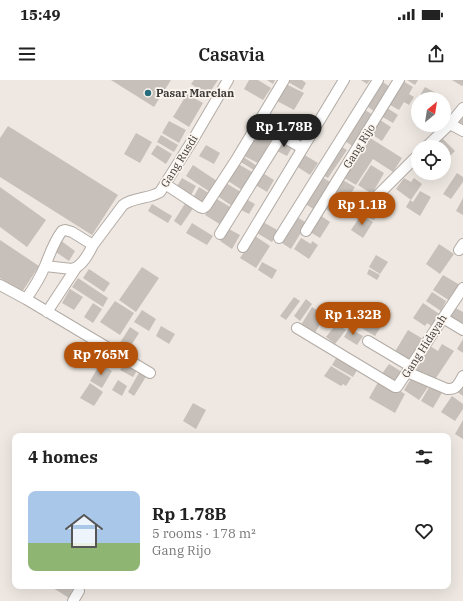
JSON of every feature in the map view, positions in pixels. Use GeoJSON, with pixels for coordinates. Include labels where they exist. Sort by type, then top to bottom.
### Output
{"type":"FeatureCollection","features":[{"type":"Feature","properties":{"kind":"street","name":"Gang Rusdi"},"geometry":{"type":"LineString","coordinates":[[47,312],[76,268],[123,205],[156,195],[160,192],[228,80]]}},
{"type":"Feature","properties":{"kind":"street"},"geometry":{"type":"LineString","coordinates":[[165,184],[200,207],[205,207],[236,160],[284,80]]}},
{"type":"Feature","properties":{"kind":"street"},"geometry":{"type":"LineString","coordinates":[[243,247],[344,80]]}},
{"type":"Feature","properties":{"kind":"street"},"geometry":{"type":"LineString","coordinates":[[279,238],[378,80]]}},
{"type":"Feature","properties":{"kind":"street","name":"Gang Rijo"},"geometry":{"type":"LineString","coordinates":[[306,232],[399,80]]}},
{"type":"Feature","properties":{"kind":"street"},"geometry":{"type":"LineString","coordinates":[[451,123],[463,108]]}},
{"type":"Feature","properties":{"kind":"street"},"geometry":{"type":"LineString","coordinates":[[259,123],[302,148]]}},
{"type":"Feature","properties":{"kind":"street"},"geometry":{"type":"LineString","coordinates":[[451,125],[463,131]]}},
{"type":"Feature","properties":{"kind":"street"},"geometry":{"type":"LineString","coordinates":[[433,140],[442,132]]}},
{"type":"Feature","properties":{"kind":"street"},"geometry":{"type":"LineString","coordinates":[[220,234],[281,136]]}},
{"type":"Feature","properties":{"kind":"street"},"geometry":{"type":"LineString","coordinates":[[372,201],[411,162]]}},
{"type":"Feature","properties":{"kind":"street"},"geometry":{"type":"LineString","coordinates":[[26,299],[34,288],[51,250],[62,231],[65,230],[72,232],[93,245]]}},
{"type":"Feature","properties":{"kind":"street"},"geometry":{"type":"LineString","coordinates":[[45,266],[72,269],[76,268]]}},
{"type":"Feature","properties":{"kind":"street"},"geometry":{"type":"LineString","coordinates":[[0,285],[150,373]]}},
{"type":"Feature","properties":{"kind":"street","name":"Gang Hidayah"},"geometry":{"type":"LineString","coordinates":[[297,328],[396,387],[399,386],[463,288]]}},
{"type":"Feature","properties":{"kind":"street"},"geometry":{"type":"LineString","coordinates":[[442,318],[463,330]]}},
{"type":"Feature","properties":{"kind":"street"},"geometry":{"type":"LineString","coordinates":[[368,341],[409,369],[447,389],[452,390],[456,388],[463,376]]}},
{"type":"Feature","properties":{"kind":"street"},"geometry":{"type":"LineString","coordinates":[[73,601],[79,591]]}},
{"type":"Feature","properties":{"kind":"building","name":"Pasar Marelan"},"geometry":{"type":"Polygon","coordinates":[[[111,80],[171,80],[154,107],[111,80]]]}},
{"type":"Feature","properties":{"kind":"building"},"geometry":{"type":"Polygon","coordinates":[[[194,80],[218,80],[208,95],[191,84],[194,80]]]}},
{"type":"Feature","properties":{"kind":"building"},"geometry":{"type":"Polygon","coordinates":[[[249,80],[258,80],[271,88],[263,100],[244,89],[249,80]]]}},
{"type":"Feature","properties":{"kind":"building"},"geometry":{"type":"Polygon","coordinates":[[[267,80],[275,80],[273,84],[267,80]]]}},
{"type":"Feature","properties":{"kind":"building"},"geometry":{"type":"Polygon","coordinates":[[[289,80],[302,80],[306,83],[302,90],[288,82],[289,80]]]}},
{"type":"Feature","properties":{"kind":"building"},"geometry":{"type":"Polygon","coordinates":[[[361,80],[370,80],[367,84],[361,80]]]}},
{"type":"Feature","properties":{"kind":"building"},"geometry":{"type":"Polygon","coordinates":[[[380,80],[390,87],[374,111],[365,105],[380,80]]]}},
{"type":"Feature","properties":{"kind":"building"},"geometry":{"type":"Polygon","coordinates":[[[401,80],[413,87],[409,94],[411,95],[411,102],[409,105],[404,102],[399,110],[386,104],[401,80]]]}},
{"type":"Feature","properties":{"kind":"building"},"geometry":{"type":"Polygon","coordinates":[[[407,80],[418,80],[415,85],[407,80]]]}},
{"type":"Feature","properties":{"kind":"building"},"geometry":{"type":"Polygon","coordinates":[[[452,80],[463,80],[463,85],[462,86],[452,80]]]}},
{"type":"Feature","properties":{"kind":"building"},"geometry":{"type":"Polygon","coordinates":[[[286,84],[304,93],[294,110],[277,101],[286,84]]]}},
{"type":"Feature","properties":{"kind":"building"},"geometry":{"type":"Polygon","coordinates":[[[425,87],[434,92],[422,92],[425,87]]]}},
{"type":"Feature","properties":{"kind":"building"},"geometry":{"type":"Polygon","coordinates":[[[187,94],[203,103],[189,127],[173,117],[187,94]]]}},
{"type":"Feature","properties":{"kind":"building"},"geometry":{"type":"Polygon","coordinates":[[[384,106],[398,115],[393,123],[379,115],[384,106]]]}},
{"type":"Feature","properties":{"kind":"building"},"geometry":{"type":"Polygon","coordinates":[[[362,108],[373,115],[354,147],[343,140],[362,108]]]}},
{"type":"Feature","properties":{"kind":"building"},"geometry":{"type":"Polygon","coordinates":[[[463,114],[463,128],[456,125],[463,114]]]}},
{"type":"Feature","properties":{"kind":"building"},"geometry":{"type":"Polygon","coordinates":[[[377,118],[391,127],[382,141],[368,132],[377,118]]]}},
{"type":"Feature","properties":{"kind":"building"},"geometry":{"type":"Polygon","coordinates":[[[169,121],[186,130],[179,143],[162,133],[169,121]]]}},
{"type":"Feature","properties":{"kind":"building"},"geometry":{"type":"Polygon","coordinates":[[[8,126],[118,195],[92,235],[0,177],[0,138],[8,126]]]}},
{"type":"Feature","properties":{"kind":"building"},"geometry":{"type":"Polygon","coordinates":[[[261,127],[274,135],[258,163],[244,156],[261,127]]]}},
{"type":"Feature","properties":{"kind":"building"},"geometry":{"type":"Polygon","coordinates":[[[136,133],[152,142],[140,163],[124,154],[136,133]]]}},
{"type":"Feature","properties":{"kind":"building"},"geometry":{"type":"Polygon","coordinates":[[[161,135],[178,145],[174,152],[157,142],[161,135]]]}},
{"type":"Feature","properties":{"kind":"building"},"geometry":{"type":"Polygon","coordinates":[[[367,136],[402,158],[393,172],[373,159],[356,185],[341,176],[367,136]]]}},
{"type":"Feature","properties":{"kind":"building"},"geometry":{"type":"Polygon","coordinates":[[[281,139],[293,146],[287,156],[275,150],[281,139]]]}},
{"type":"Feature","properties":{"kind":"building"},"geometry":{"type":"Polygon","coordinates":[[[157,145],[172,154],[166,164],[151,154],[157,145]]]}},
{"type":"Feature","properties":{"kind":"building"},"geometry":{"type":"Polygon","coordinates":[[[206,145],[220,153],[214,164],[199,156],[206,145]]]}},
{"type":"Feature","properties":{"kind":"building"},"geometry":{"type":"Polygon","coordinates":[[[339,145],[347,150],[328,178],[321,174],[339,145]]]}},
{"type":"Feature","properties":{"kind":"building"},"geometry":{"type":"Polygon","coordinates":[[[451,147],[455,151],[451,155],[451,147]]]}},
{"type":"Feature","properties":{"kind":"building"},"geometry":{"type":"Polygon","coordinates":[[[303,154],[318,163],[310,175],[296,166],[303,154]]]}},
{"type":"Feature","properties":{"kind":"building"},"geometry":{"type":"Polygon","coordinates":[[[242,156],[257,166],[254,170],[239,161],[242,156]]]}},
{"type":"Feature","properties":{"kind":"building"},"geometry":{"type":"Polygon","coordinates":[[[235,162],[252,172],[242,190],[225,179],[235,162]]]}},
{"type":"Feature","properties":{"kind":"building"},"geometry":{"type":"Polygon","coordinates":[[[193,165],[217,181],[210,192],[186,176],[193,165]]]}},
{"type":"Feature","properties":{"kind":"building"},"geometry":{"type":"Polygon","coordinates":[[[371,165],[384,173],[372,194],[358,185],[371,165]]]}},
{"type":"Feature","properties":{"kind":"building"},"geometry":{"type":"Polygon","coordinates":[[[261,172],[274,180],[267,192],[254,184],[261,172]]]}},
{"type":"Feature","properties":{"kind":"building"},"geometry":{"type":"Polygon","coordinates":[[[457,173],[463,177],[463,182],[451,199],[443,194],[457,173]]]}},
{"type":"Feature","properties":{"kind":"building"},"geometry":{"type":"Polygon","coordinates":[[[320,176],[332,183],[315,210],[304,203],[320,176]]]}},
{"type":"Feature","properties":{"kind":"building"},"geometry":{"type":"Polygon","coordinates":[[[182,178],[196,186],[190,197],[176,188],[182,178]]]}},
{"type":"Feature","properties":{"kind":"building"},"geometry":{"type":"Polygon","coordinates":[[[404,178],[411,182],[412,180],[417,180],[422,184],[411,200],[396,189],[404,178]]]}},
{"type":"Feature","properties":{"kind":"building"},"geometry":{"type":"Polygon","coordinates":[[[341,179],[355,187],[338,216],[324,208],[341,179]]]}},
{"type":"Feature","properties":{"kind":"building"},"geometry":{"type":"Polygon","coordinates":[[[224,182],[241,192],[232,206],[216,195],[224,182]]]}},
{"type":"Feature","properties":{"kind":"building"},"geometry":{"type":"Polygon","coordinates":[[[0,187],[46,220],[27,247],[0,227],[0,187]]]}},
{"type":"Feature","properties":{"kind":"building"},"geometry":{"type":"Polygon","coordinates":[[[199,187],[210,194],[203,204],[193,198],[199,187]]]}},
{"type":"Feature","properties":{"kind":"building"},"geometry":{"type":"Polygon","coordinates":[[[420,191],[431,197],[420,216],[406,207],[410,200],[413,202],[420,191]]]}},
{"type":"Feature","properties":{"kind":"building"},"geometry":{"type":"Polygon","coordinates":[[[383,192],[391,197],[381,213],[373,208],[383,192]]]}},
{"type":"Feature","properties":{"kind":"building"},"geometry":{"type":"Polygon","coordinates":[[[215,198],[232,208],[221,225],[205,215],[215,198]]]}},
{"type":"Feature","properties":{"kind":"building"},"geometry":{"type":"Polygon","coordinates":[[[463,198],[463,215],[456,211],[463,198]]]}},
{"type":"Feature","properties":{"kind":"building"},"geometry":{"type":"Polygon","coordinates":[[[246,199],[255,204],[249,214],[239,209],[246,199]]]}},
{"type":"Feature","properties":{"kind":"building"},"geometry":{"type":"Polygon","coordinates":[[[186,202],[194,207],[181,226],[174,221],[186,202]]]}},
{"type":"Feature","properties":{"kind":"building"},"geometry":{"type":"Polygon","coordinates":[[[152,204],[172,216],[168,223],[148,211],[152,204]]]}},
{"type":"Feature","properties":{"kind":"building"},"geometry":{"type":"Polygon","coordinates":[[[373,210],[378,213],[374,220],[369,218],[373,210]]]}},
{"type":"Feature","properties":{"kind":"building"},"geometry":{"type":"Polygon","coordinates":[[[320,215],[330,222],[320,238],[310,232],[320,215]]]}},
{"type":"Feature","properties":{"kind":"building"},"geometry":{"type":"Polygon","coordinates":[[[361,215],[373,222],[363,238],[351,230],[361,215]]]}},
{"type":"Feature","properties":{"kind":"building"},"geometry":{"type":"Polygon","coordinates":[[[295,216],[307,223],[291,249],[279,241],[295,216]]]}},
{"type":"Feature","properties":{"kind":"building"},"geometry":{"type":"Polygon","coordinates":[[[263,222],[279,231],[272,242],[257,233],[263,222]]]}},
{"type":"Feature","properties":{"kind":"building"},"geometry":{"type":"Polygon","coordinates":[[[192,223],[213,236],[207,245],[186,233],[192,223]]]}},
{"type":"Feature","properties":{"kind":"building"},"geometry":{"type":"Polygon","coordinates":[[[227,228],[240,235],[232,249],[220,241],[227,228]]]}},
{"type":"Feature","properties":{"kind":"building"},"geometry":{"type":"Polygon","coordinates":[[[255,236],[270,246],[256,268],[240,258],[255,236]]]}},
{"type":"Feature","properties":{"kind":"building"},"geometry":{"type":"Polygon","coordinates":[[[301,238],[311,244],[312,241],[318,245],[309,259],[294,249],[301,238]]]}},
{"type":"Feature","properties":{"kind":"building"},"geometry":{"type":"Polygon","coordinates":[[[0,240],[39,266],[22,292],[0,278],[0,240]]]}},
{"type":"Feature","properties":{"kind":"building"},"geometry":{"type":"Polygon","coordinates":[[[60,240],[75,251],[69,261],[53,250],[60,240]]]}},
{"type":"Feature","properties":{"kind":"building"},"geometry":{"type":"Polygon","coordinates":[[[439,244],[454,254],[440,274],[426,264],[439,244]]]}},
{"type":"Feature","properties":{"kind":"building"},"geometry":{"type":"Polygon","coordinates":[[[376,255],[388,262],[380,274],[369,267],[376,255]]]}},
{"type":"Feature","properties":{"kind":"building"},"geometry":{"type":"Polygon","coordinates":[[[262,262],[277,270],[272,279],[258,270],[262,262]]]}},
{"type":"Feature","properties":{"kind":"building"},"geometry":{"type":"Polygon","coordinates":[[[142,267],[159,278],[136,312],[119,300],[142,267]]]}},
{"type":"Feature","properties":{"kind":"building"},"geometry":{"type":"Polygon","coordinates":[[[89,269],[110,283],[104,292],[83,278],[89,269]]]}},
{"type":"Feature","properties":{"kind":"building"},"geometry":{"type":"Polygon","coordinates":[[[369,269],[380,275],[377,280],[367,274],[369,269]]]}},
{"type":"Feature","properties":{"kind":"building"},"geometry":{"type":"Polygon","coordinates":[[[443,275],[460,285],[450,301],[433,290],[443,275]]]}},
{"type":"Feature","properties":{"kind":"building"},"geometry":{"type":"Polygon","coordinates":[[[78,278],[108,298],[103,307],[72,287],[78,278]]]}},
{"type":"Feature","properties":{"kind":"building"},"geometry":{"type":"Polygon","coordinates":[[[70,289],[83,297],[74,310],[62,303],[70,289]]]}},
{"type":"Feature","properties":{"kind":"building"},"geometry":{"type":"Polygon","coordinates":[[[432,292],[446,301],[441,311],[426,301],[432,292]]]}},
{"type":"Feature","properties":{"kind":"building"},"geometry":{"type":"Polygon","coordinates":[[[294,297],[300,301],[286,320],[280,316],[294,297]]]}},
{"type":"Feature","properties":{"kind":"building"},"geometry":{"type":"Polygon","coordinates":[[[306,299],[312,304],[300,321],[294,316],[306,299]]]}},
{"type":"Feature","properties":{"kind":"building"},"geometry":{"type":"Polygon","coordinates":[[[115,301],[134,313],[120,335],[100,322],[115,301]]]}},
{"type":"Feature","properties":{"kind":"building"},"geometry":{"type":"Polygon","coordinates":[[[93,303],[102,309],[93,323],[84,317],[93,303]]]}},
{"type":"Feature","properties":{"kind":"building"},"geometry":{"type":"Polygon","coordinates":[[[423,303],[441,315],[433,327],[427,323],[425,326],[413,318],[423,303]]]}},
{"type":"Feature","properties":{"kind":"building"},"geometry":{"type":"Polygon","coordinates":[[[312,307],[325,315],[315,333],[301,325],[312,307]]]}},
{"type":"Feature","properties":{"kind":"building"},"geometry":{"type":"Polygon","coordinates":[[[454,307],[463,312],[463,326],[448,317],[454,307]]]}},
{"type":"Feature","properties":{"kind":"building"},"geometry":{"type":"Polygon","coordinates":[[[370,308],[386,318],[380,327],[364,317],[370,308]]]}},
{"type":"Feature","properties":{"kind":"building"},"geometry":{"type":"Polygon","coordinates":[[[142,310],[156,319],[149,331],[134,322],[142,310]]]}},
{"type":"Feature","properties":{"kind":"building"},"geometry":{"type":"Polygon","coordinates":[[[363,318],[380,328],[375,336],[358,326],[363,318]]]}},
{"type":"Feature","properties":{"kind":"building"},"geometry":{"type":"Polygon","coordinates":[[[337,323],[346,330],[335,344],[326,337],[337,323]]]}},
{"type":"Feature","properties":{"kind":"building"},"geometry":{"type":"Polygon","coordinates":[[[161,326],[175,334],[169,344],[156,336],[161,326]]]}},
{"type":"Feature","properties":{"kind":"building"},"geometry":{"type":"Polygon","coordinates":[[[130,327],[139,333],[125,355],[116,349],[130,327]]]}},
{"type":"Feature","properties":{"kind":"building"},"geometry":{"type":"Polygon","coordinates":[[[349,328],[363,336],[357,345],[344,337],[349,328]]]}},
{"type":"Feature","properties":{"kind":"building"},"geometry":{"type":"Polygon","coordinates":[[[408,330],[423,339],[409,363],[394,353],[408,330]]]}},
{"type":"Feature","properties":{"kind":"building"},"geometry":{"type":"Polygon","coordinates":[[[463,339],[463,353],[457,349],[463,339]]]}},
{"type":"Feature","properties":{"kind":"building"},"geometry":{"type":"Polygon","coordinates":[[[442,344],[454,351],[434,381],[416,370],[430,346],[438,351],[442,344]]]}},
{"type":"Feature","properties":{"kind":"building"},"geometry":{"type":"Polygon","coordinates":[[[338,355],[359,367],[353,377],[332,365],[338,355]]]}},
{"type":"Feature","properties":{"kind":"building"},"geometry":{"type":"Polygon","coordinates":[[[125,361],[138,369],[133,377],[120,370],[125,361]]]}},
{"type":"Feature","properties":{"kind":"building"},"geometry":{"type":"Polygon","coordinates":[[[100,364],[112,371],[102,388],[90,381],[100,364]]]}},
{"type":"Feature","properties":{"kind":"building"},"geometry":{"type":"Polygon","coordinates":[[[389,364],[402,372],[394,383],[381,375],[389,364]]]}},
{"type":"Feature","properties":{"kind":"building"},"geometry":{"type":"Polygon","coordinates":[[[331,366],[351,378],[346,386],[343,384],[341,386],[324,376],[331,366]]]}},
{"type":"Feature","properties":{"kind":"building"},"geometry":{"type":"Polygon","coordinates":[[[140,371],[147,375],[134,396],[128,392],[140,371]]]}},
{"type":"Feature","properties":{"kind":"building"},"geometry":{"type":"Polygon","coordinates":[[[412,377],[428,387],[419,400],[404,390],[412,377]]]}},
{"type":"Feature","properties":{"kind":"building"},"geometry":{"type":"Polygon","coordinates":[[[380,379],[405,394],[395,413],[369,398],[380,379]]]}},
{"type":"Feature","properties":{"kind":"building"},"geometry":{"type":"Polygon","coordinates":[[[118,380],[127,386],[122,396],[112,390],[118,380]]]}},
{"type":"Feature","properties":{"kind":"building"},"geometry":{"type":"Polygon","coordinates":[[[463,380],[463,396],[456,391],[463,380]]]}},
{"type":"Feature","properties":{"kind":"building"},"geometry":{"type":"Polygon","coordinates":[[[90,383],[103,392],[94,406],[80,398],[90,383]]]}},
{"type":"Feature","properties":{"kind":"building"},"geometry":{"type":"Polygon","coordinates":[[[431,384],[443,391],[433,408],[421,401],[431,384]]]}},
{"type":"Feature","properties":{"kind":"building"},"geometry":{"type":"Polygon","coordinates":[[[452,396],[463,404],[463,409],[455,421],[441,412],[452,396]]]}},
{"type":"Feature","properties":{"kind":"building"},"geometry":{"type":"Polygon","coordinates":[[[193,403],[206,410],[196,429],[183,421],[193,403]]]}},
{"type":"Feature","properties":{"kind":"building"},"geometry":{"type":"Polygon","coordinates":[[[463,420],[463,439],[455,434],[463,420]]]}},
{"type":"Feature","properties":{"kind":"building"},"geometry":{"type":"Polygon","coordinates":[[[55,589],[74,589],[69,598],[55,589]]]}},
{"type":"Feature","properties":{"kind":"place","name":"Pasar Marelan"},"geometry":{"type":"Point","coordinates":[148,93]}}]}
